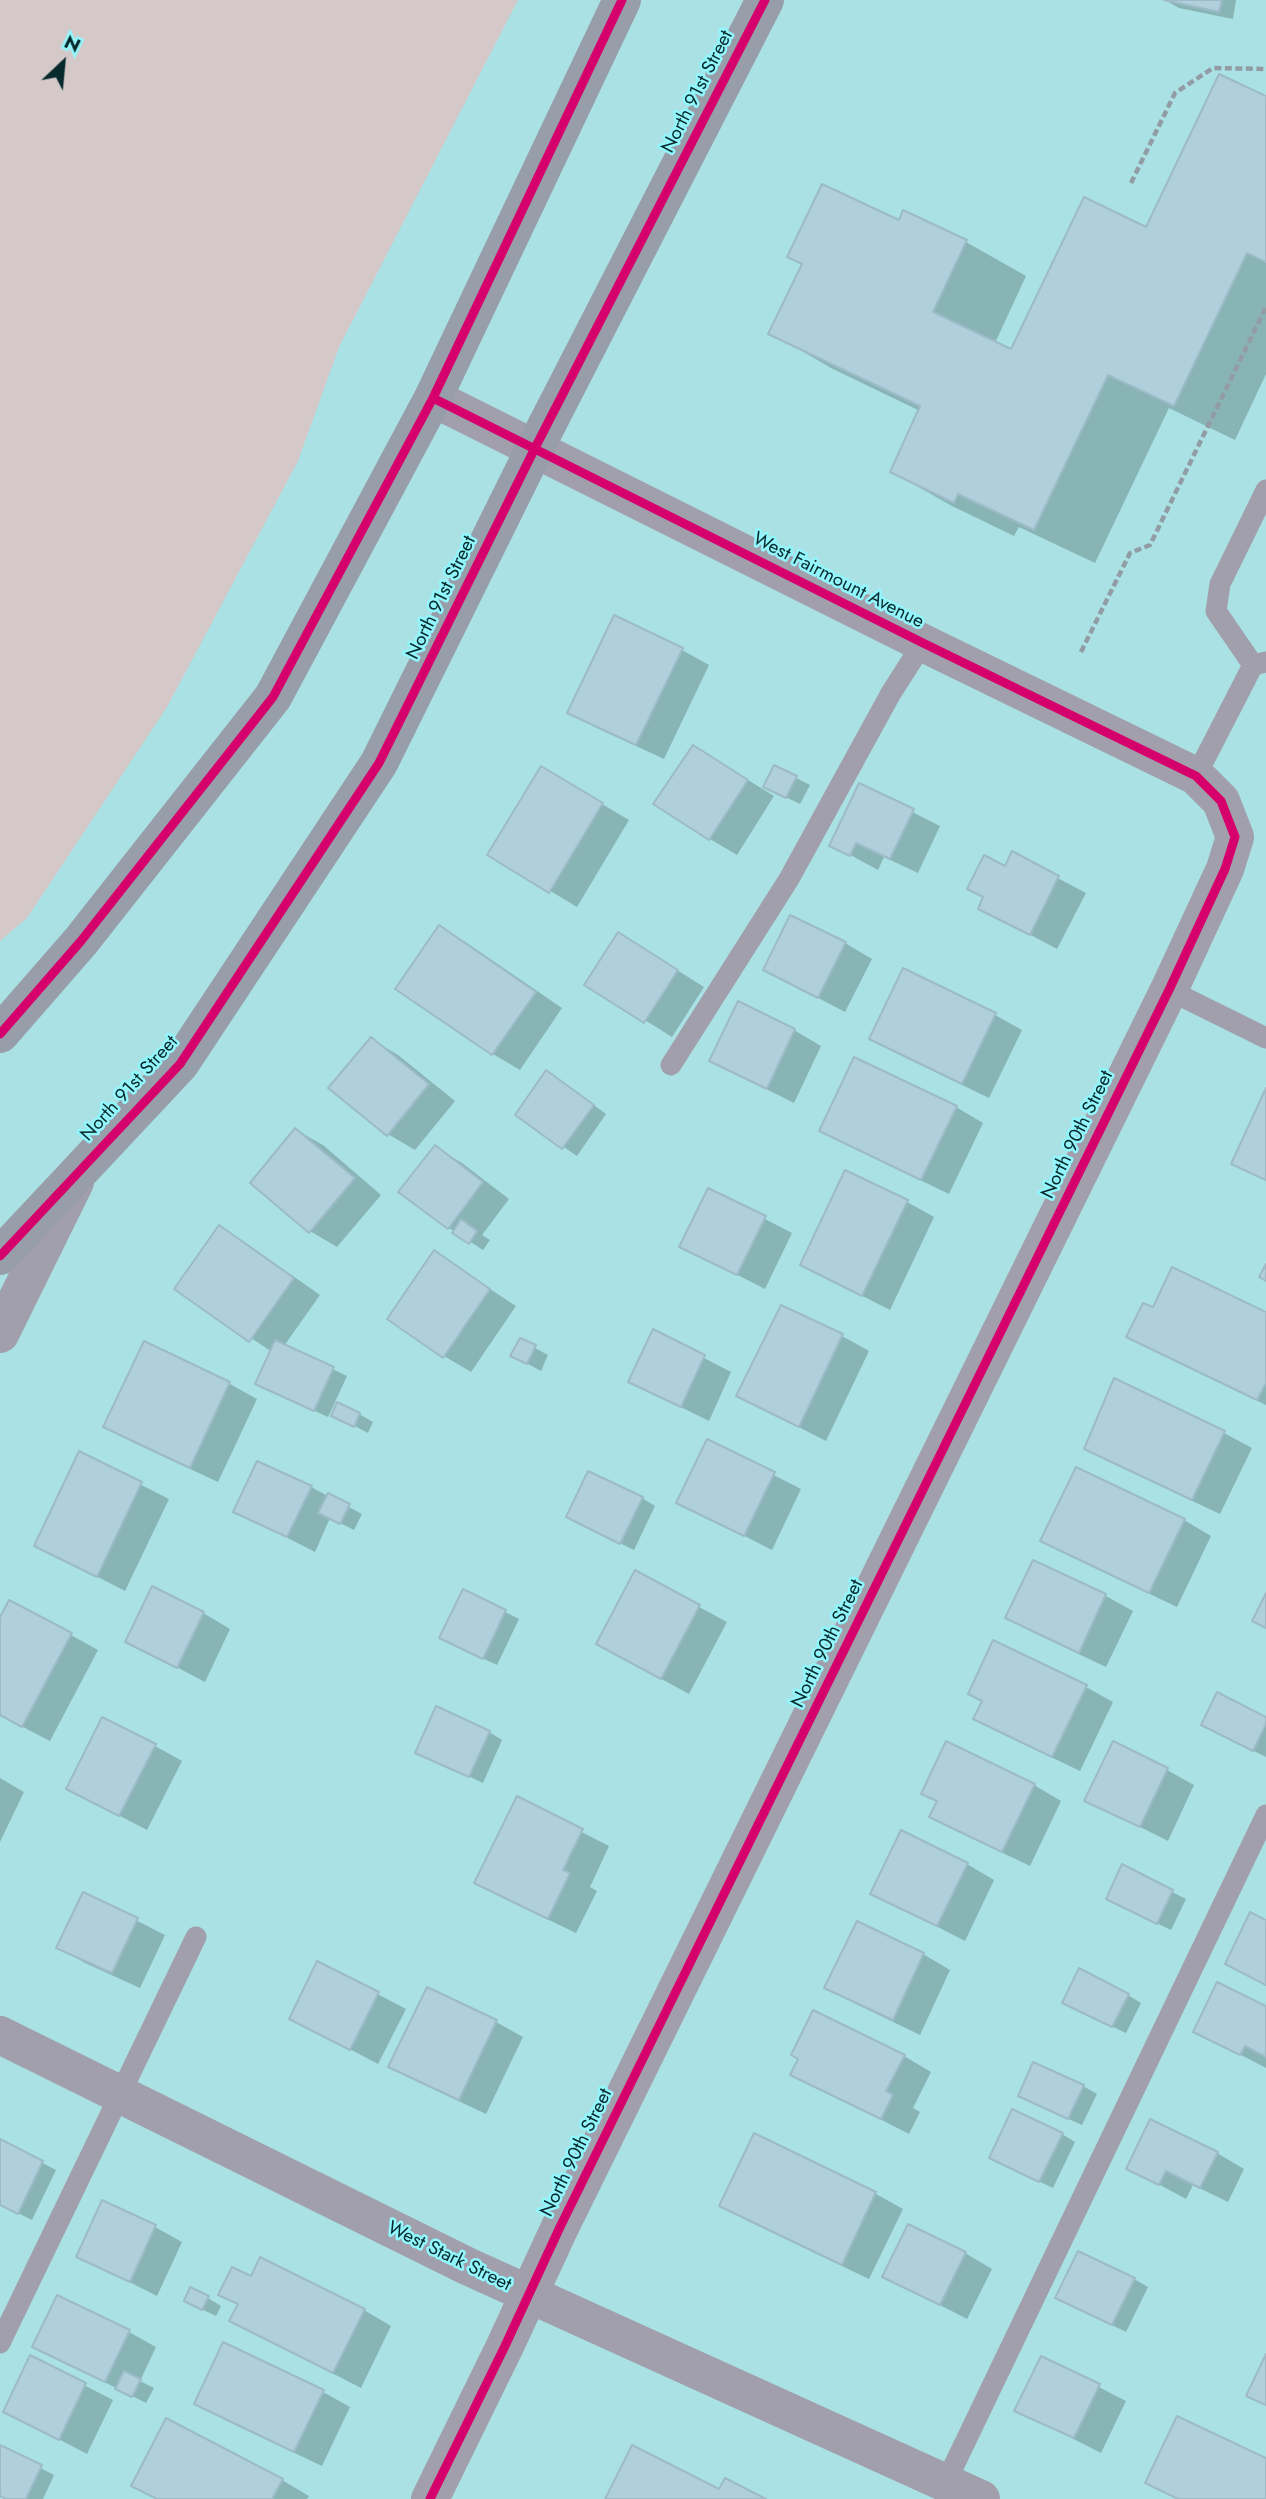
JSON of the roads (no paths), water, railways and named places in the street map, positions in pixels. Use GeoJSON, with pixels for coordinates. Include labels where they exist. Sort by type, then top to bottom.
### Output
{"type":"FeatureCollection","features":[{"type":"Feature","properties":{"kind":"main road"},"geometry":{"type":"LineString","coordinates":[[0,1034],[81,941],[273,697],[433,398],[622,0]]}},
{"type":"Feature","properties":{"kind":"main road","name":"North 91st Street"},"geometry":{"type":"LineString","coordinates":[[81,1168],[180,1064],[379,763],[535,448],[765,0]]}},
{"type":"Feature","properties":{"kind":"main road"},"geometry":{"type":"LineString","coordinates":[[0,1256],[81,1168]]}},
{"type":"Feature","properties":{"kind":"street","name":"West Fairmount Avenue"},"geometry":{"type":"LineString","coordinates":[[433,398],[1208,789]]}},
{"type":"Feature","properties":{"kind":"street","name":"North 90th Street"},"geometry":{"type":"LineString","coordinates":[[430,2499],[560,2227],[1169,990],[1225,869],[1235,836],[1208,789]]}},
{"type":"Feature","properties":{"kind":"street","name":"North 91st Street"},"geometry":{"type":"LineString","coordinates":[[0,1334],[81,1168]]}},
{"type":"Feature","properties":{"kind":"street","name":"West Stark Street"},"geometry":{"type":"LineString","coordinates":[[0,2035],[529,2295],[981,2499]]}},
{"type":"Feature","properties":{"kind":"lane"},"geometry":{"type":"LineString","coordinates":[[1208,789],[1259,663],[1216,611],[1220,584],[1266,490]]}},
{"type":"Feature","properties":{"kind":"lane"},"geometry":{"type":"LineString","coordinates":[[671,1065],[789,878],[891,693],[923,643]]}},
{"type":"Feature","properties":{"kind":"lane"},"geometry":{"type":"LineString","coordinates":[[1169,990],[1266,1038]]}},
{"type":"Feature","properties":{"kind":"lane"},"geometry":{"type":"LineString","coordinates":[[946,2482],[1266,1815]]}},
{"type":"Feature","properties":{"kind":"lane"},"geometry":{"type":"LineString","coordinates":[[0,2343],[196,1937]]}}]}
